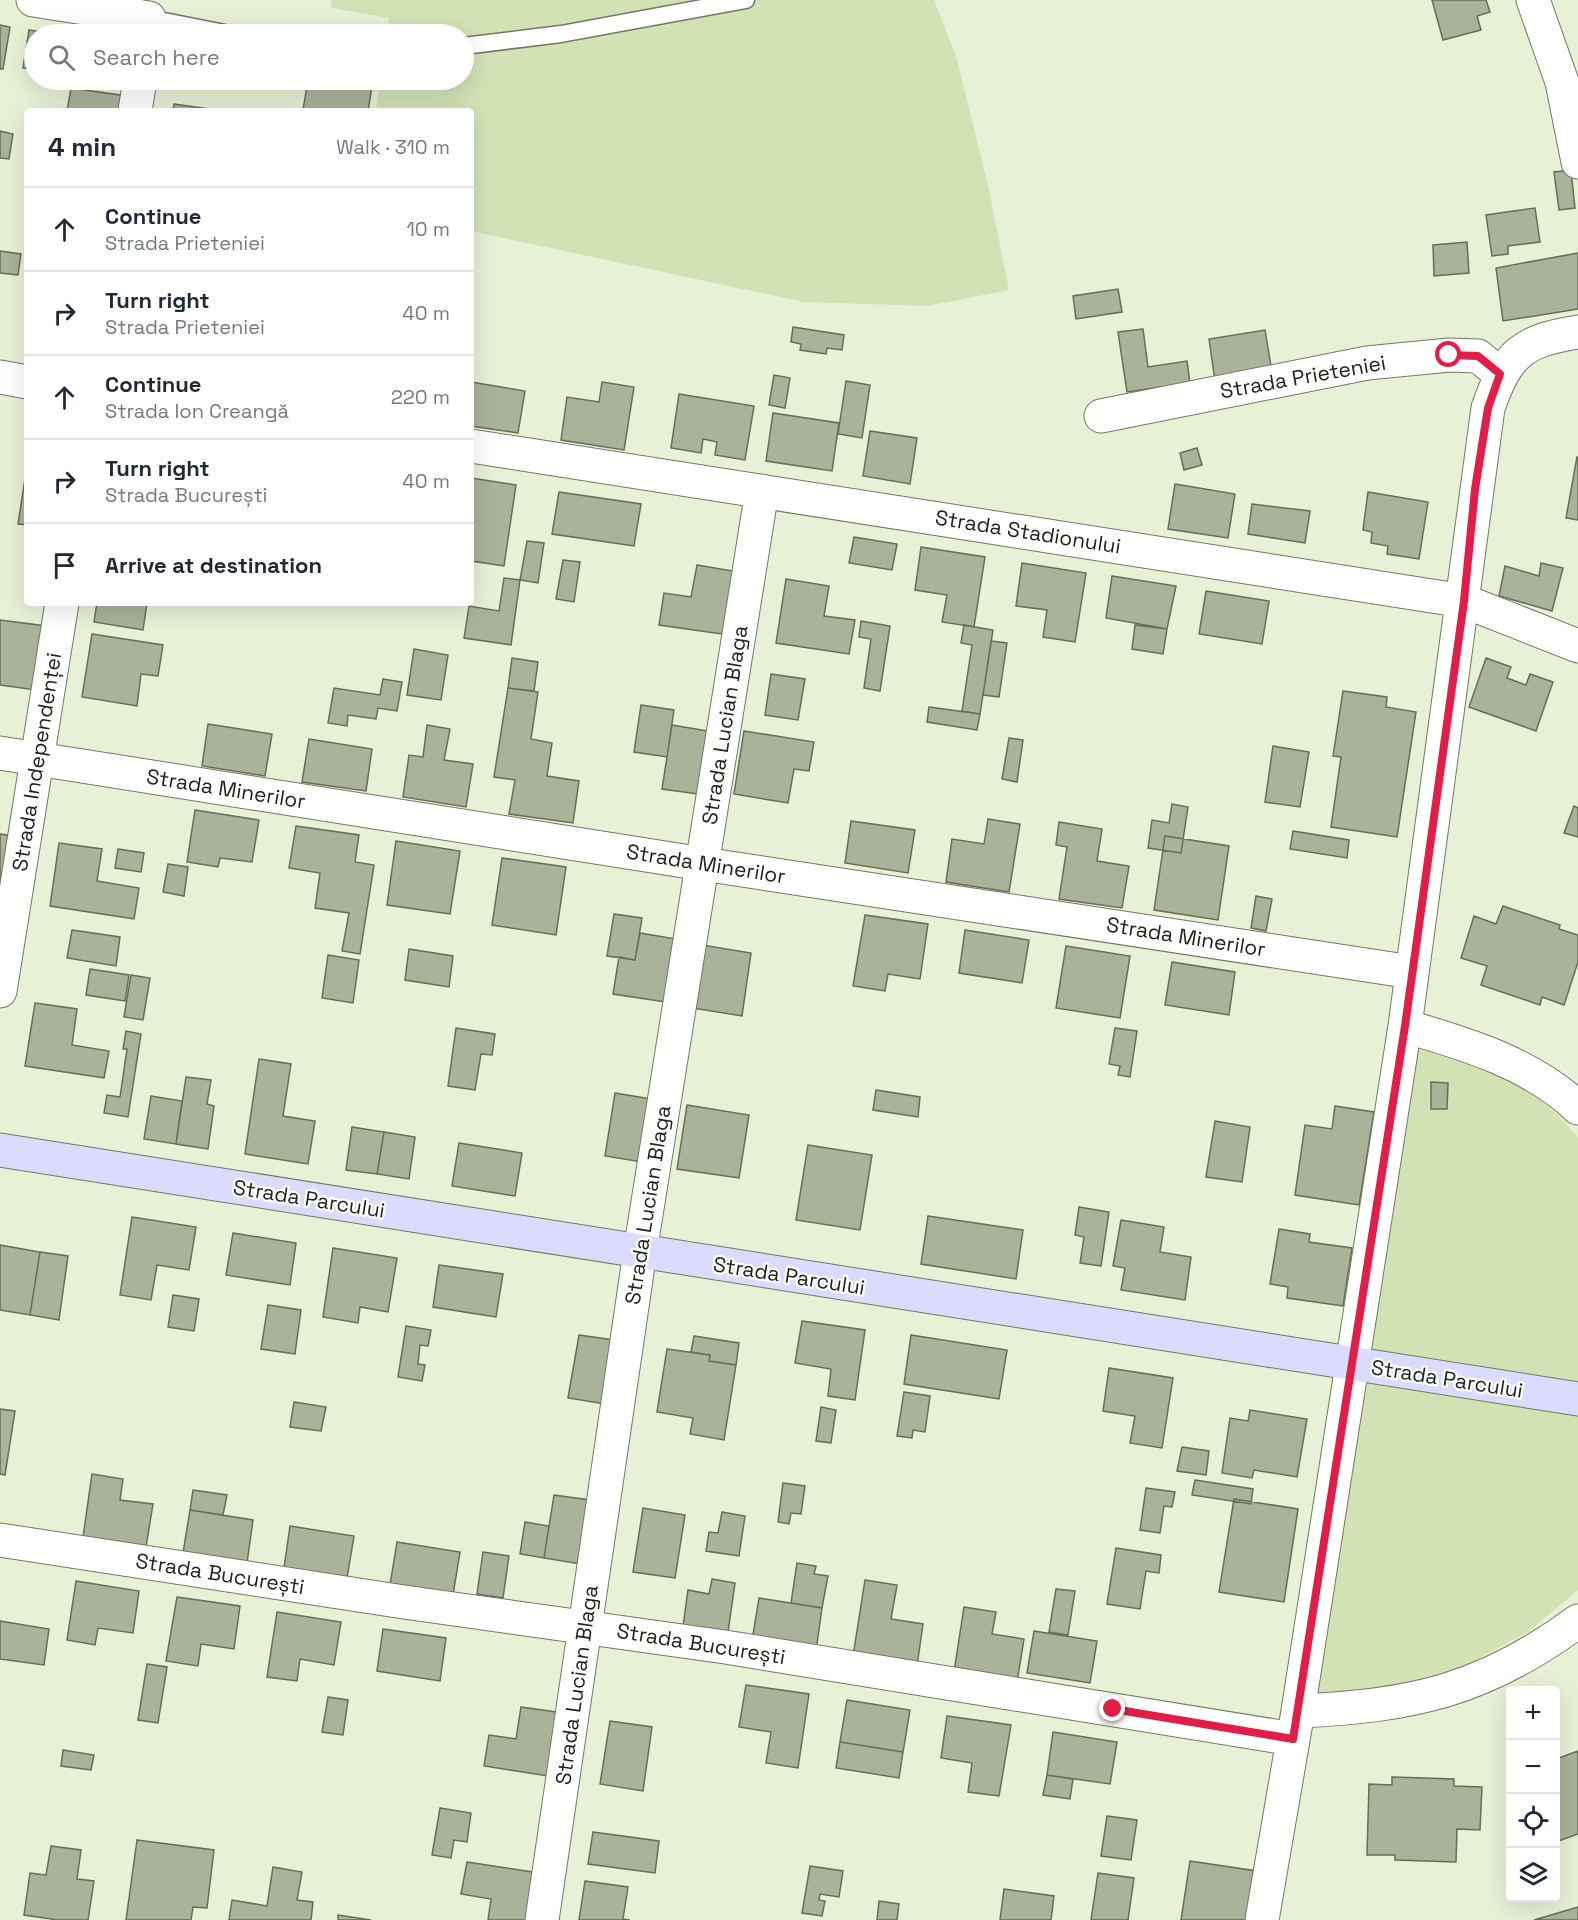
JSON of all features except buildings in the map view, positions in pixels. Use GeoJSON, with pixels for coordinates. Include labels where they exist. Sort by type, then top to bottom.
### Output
{"type":"FeatureCollection","features":[{"type":"Feature","properties":{"kind":"main road","name":"Strada Parcului"},"geometry":{"type":"LineString","coordinates":[[0,1150],[1578,1399]]}},
{"type":"Feature","properties":{"kind":"street"},"geometry":{"type":"LineString","coordinates":[[33,0],[149,18]]}},
{"type":"Feature","properties":{"kind":"street"},"geometry":{"type":"LineString","coordinates":[[1533,0],[1562,82],[1578,162]]}},
{"type":"Feature","properties":{"kind":"street"},"geometry":{"type":"LineString","coordinates":[[135,108],[138,90]]}},
{"type":"Feature","properties":{"kind":"street"},"geometry":{"type":"LineString","coordinates":[[1262,1920],[1296,1725],[1405,1026],[1464,601],[1475,489],[1488,408],[1500,374],[1517,352],[1552,336],[1578,332]]}},
{"type":"Feature","properties":{"kind":"street","name":"Strada Prieteniei"},"geometry":{"type":"LineString","coordinates":[[1101,416],[1367,363],[1425,357],[1478,356],[1500,374]]}},
{"type":"Feature","properties":{"kind":"street"},"geometry":{"type":"LineString","coordinates":[[0,377],[24,381]]}},
{"type":"Feature","properties":{"kind":"street","name":"Strada Stadionului"},"geometry":{"type":"LineString","coordinates":[[474,446],[1464,601],[1578,646]]}},
{"type":"Feature","properties":{"kind":"street","name":"Strada Lucian Blaga"},"geometry":{"type":"LineString","coordinates":[[542,1920],[640,1252],[762,491]]}},
{"type":"Feature","properties":{"kind":"street","name":"Strada Independenței"},"geometry":{"type":"LineString","coordinates":[[0,991],[62,606]]}},
{"type":"Feature","properties":{"kind":"street","name":"Strada Minerilor"},"geometry":{"type":"LineString","coordinates":[[0,753],[1412,972]]}},
{"type":"Feature","properties":{"kind":"street"},"geometry":{"type":"LineString","coordinates":[[1405,1026],[1461,1042],[1526,1070],[1578,1107]]}},
{"type":"Feature","properties":{"kind":"street","name":"Strada București"},"geometry":{"type":"LineString","coordinates":[[0,1540],[988,1688],[1296,1725],[1458,1688],[1511,1665],[1541,1648],[1578,1621]]}},
{"type":"Feature","properties":{"kind":"lane"},"geometry":{"type":"LineString","coordinates":[[474,45],[561,34],[746,0]]}},
{"type":"Feature","properties":{"kind":"lane"},"geometry":{"type":"LineString","coordinates":[[149,18],[179,24]]}},
{"type":"Feature","properties":{"kind":"green space"},"geometry":{"type":"Polygon","coordinates":[[[332,0],[934,0],[956,56],[988,185],[1009,290],[927,306],[804,302],[474,232],[474,108],[376,108],[379,90],[474,90],[474,24],[388,24],[389,18],[331,8],[332,0]]]}},
{"type":"Feature","properties":{"kind":"green space"},"geometry":{"type":"Polygon","coordinates":[[[1417,1045],[1477,1064],[1512,1080],[1547,1106],[1578,1137],[1578,1590],[1528,1632],[1454,1672],[1392,1688],[1316,1697],[1417,1045]]]}},
{"type":"Feature","properties":{"kind":"route"},"geometry":{"type":"LineString","coordinates":[[1113,1709],[1293,1739],[1405,1026],[1464,601],[1475,489],[1488,408],[1500,374],[1478,356],[1449,355]]}}]}
